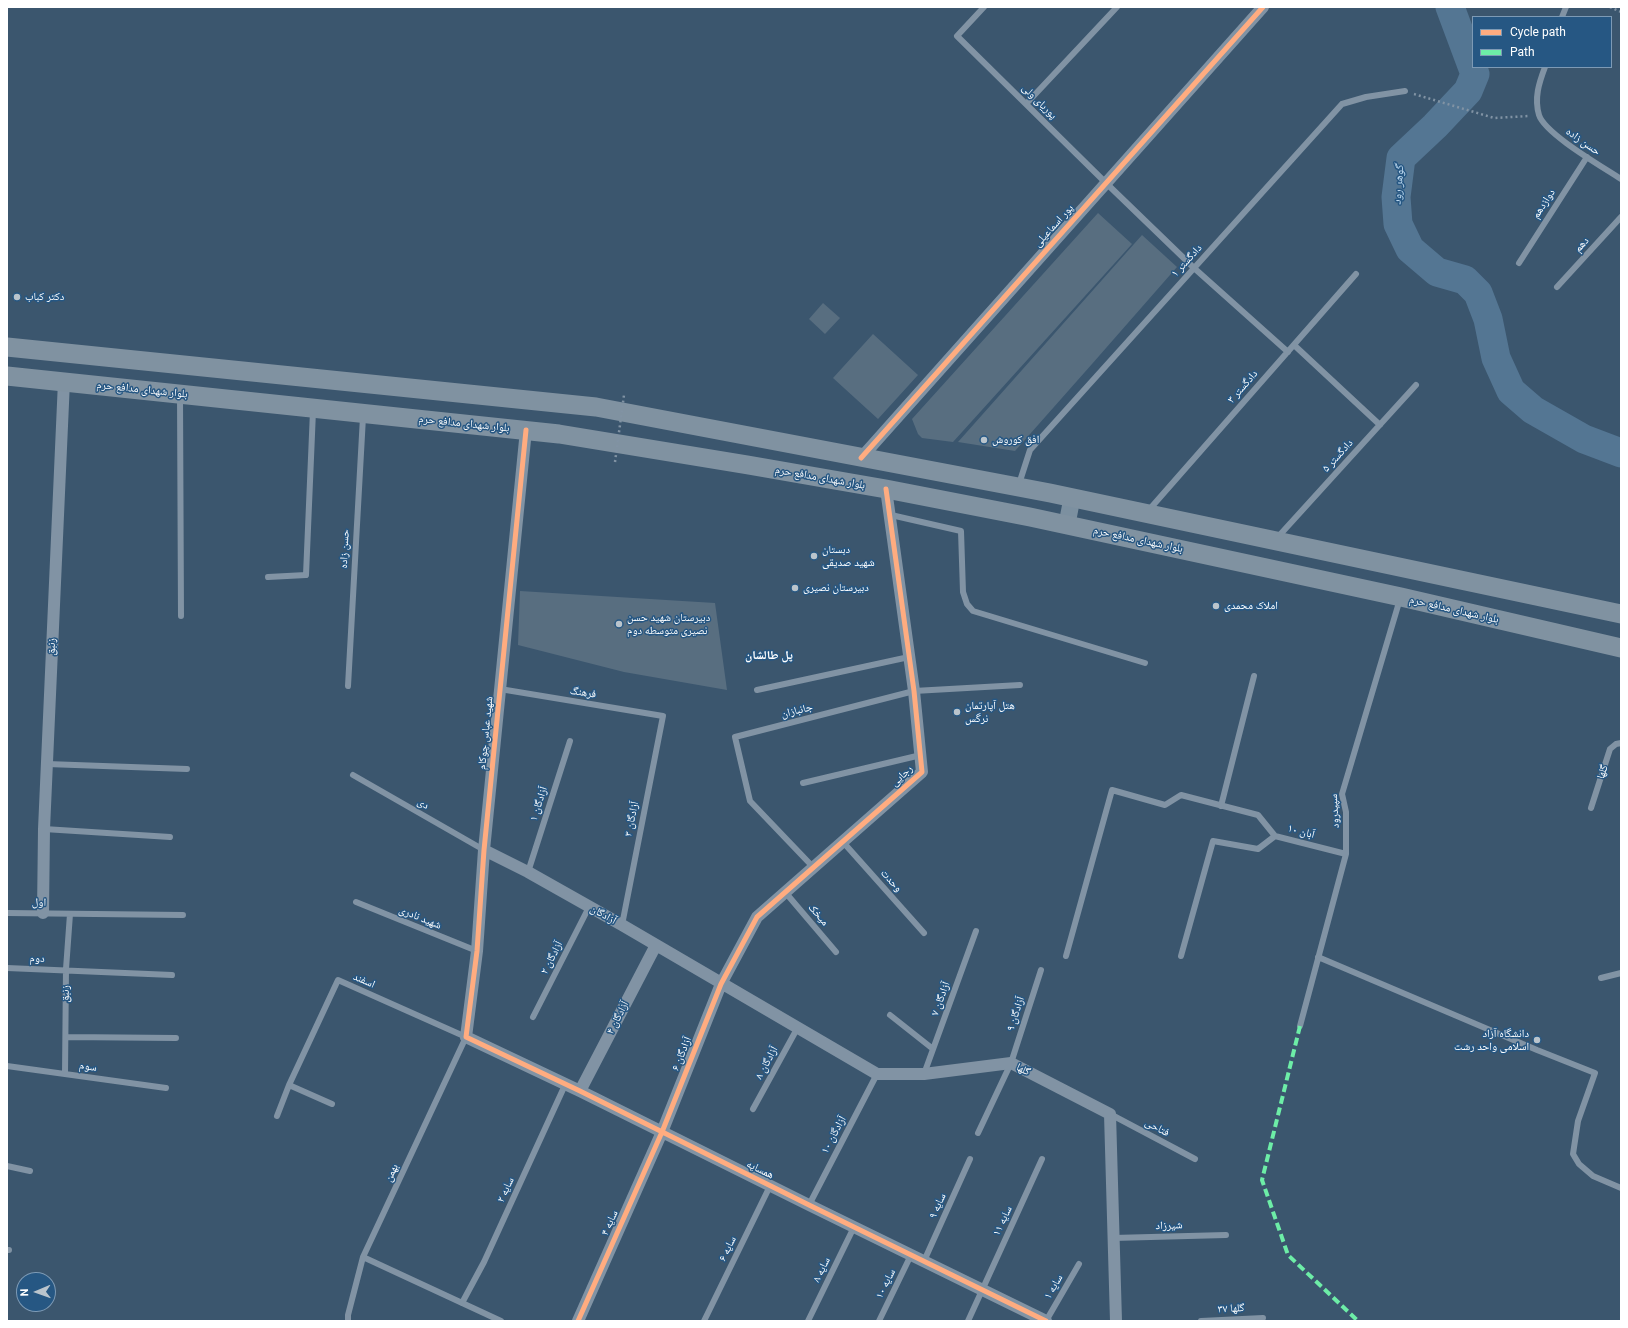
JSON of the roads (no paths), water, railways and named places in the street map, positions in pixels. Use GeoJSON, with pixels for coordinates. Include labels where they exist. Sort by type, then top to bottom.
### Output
{"type":"FeatureCollection","features":[{"type":"Feature","properties":{"kind":"main road"},"geometry":{"type":"LineString","coordinates":[[7,347],[596,407],[1018,487],[1621,614]]}},
{"type":"Feature","properties":{"kind":"main road","name":"بلوار شهدای مدافع حرم"},"geometry":{"type":"LineString","coordinates":[[7,376],[559,434],[886,489],[1067,524],[1401,597],[1621,648]]}},
{"type":"Feature","properties":{"kind":"main road"},"geometry":{"type":"LineString","coordinates":[[1067,524],[1072,498]]}},
{"type":"Feature","properties":{"kind":"street","name":"پور اسماعیلی"},"geometry":{"type":"LineString","coordinates":[[861,458],[1263,7]]}},
{"type":"Feature","properties":{"kind":"street","name":"زنبق"},"geometry":{"type":"LineString","coordinates":[[43,913],[44,829],[64,381]]}},
{"type":"Feature","properties":{"kind":"street","name":"شهید عباس چوکام"},"geometry":{"type":"LineString","coordinates":[[466,1037],[477,951],[484,850],[526,430]]}},
{"type":"Feature","properties":{"kind":"street","name":"رجایی"},"geometry":{"type":"LineString","coordinates":[[721,984],[757,917],[922,772],[914,691],[891,515],[886,489]]}},
{"type":"Feature","properties":{"kind":"street","name":"آزادگان"},"geometry":{"type":"LineString","coordinates":[[484,850],[528,872],[622,925],[721,984]]}},
{"type":"Feature","properties":{"kind":"street","name":"آزادگان ۴"},"geometry":{"type":"LineString","coordinates":[[580,1091],[656,946]]}},
{"type":"Feature","properties":{"kind":"street"},"geometry":{"type":"LineString","coordinates":[[721,984],[798,1027],[877,1074]]}},
{"type":"Feature","properties":{"kind":"street","name":"آزادگان ۶"},"geometry":{"type":"LineString","coordinates":[[662,1132],[721,984]]}},
{"type":"Feature","properties":{"kind":"street","name":"همسایه"},"geometry":{"type":"LineString","coordinates":[[466,1037],[580,1091],[808,1205],[1046,1321]]}},
{"type":"Feature","properties":{"kind":"street","name":"گلها"},"geometry":{"type":"LineString","coordinates":[[877,1074],[924,1074],[1011,1063],[1110,1114]]}},
{"type":"Feature","properties":{"kind":"street"},"geometry":{"type":"LineString","coordinates":[[1110,1114],[1116,1321]]}},
{"type":"Feature","properties":{"kind":"street","name":"سایه ۴"},"geometry":{"type":"LineString","coordinates":[[578,1321],[662,1132]]}},
{"type":"Feature","properties":{"kind":"lane","name":"پوریای ولی"},"geometry":{"type":"LineString","coordinates":[[984,7],[956,36],[1194,268],[1288,352]]}},
{"type":"Feature","properties":{"kind":"lane"},"geometry":{"type":"LineString","coordinates":[[1026,104],[1117,7]]}},
{"type":"Feature","properties":{"kind":"lane","name":"حسن زاده"},"geometry":{"type":"LineString","coordinates":[[1545,68],[1537,90],[1539,116],[1550,131],[1621,179]]}},
{"type":"Feature","properties":{"kind":"lane","name":"دادگستر ۱"},"geometry":{"type":"LineString","coordinates":[[1018,487],[1030,450],[1342,104],[1366,96],[1405,91]]}},
{"type":"Feature","properties":{"kind":"lane","name":"دوازدهم"},"geometry":{"type":"LineString","coordinates":[[1519,263],[1587,157]]}},
{"type":"Feature","properties":{"kind":"lane","name":"دهم"},"geometry":{"type":"LineString","coordinates":[[1557,287],[1621,216]]}},
{"type":"Feature","properties":{"kind":"lane","name":"دادگستر ۳"},"geometry":{"type":"LineString","coordinates":[[1146,514],[1356,274]]}},
{"type":"Feature","properties":{"kind":"lane"},"geometry":{"type":"LineString","coordinates":[[1294,345],[1380,424]]}},
{"type":"Feature","properties":{"kind":"lane","name":"دادگستر ۵"},"geometry":{"type":"LineString","coordinates":[[1274,541],[1416,385]]}},
{"type":"Feature","properties":{"kind":"lane"},"geometry":{"type":"LineString","coordinates":[[180,394],[181,616]]}},
{"type":"Feature","properties":{"kind":"lane"},"geometry":{"type":"LineString","coordinates":[[268,577],[306,576],[314,408]]}},
{"type":"Feature","properties":{"kind":"lane","name":"حسن زاده"},"geometry":{"type":"LineString","coordinates":[[348,686],[363,413]]}},
{"type":"Feature","properties":{"kind":"lane"},"geometry":{"type":"LineString","coordinates":[[891,515],[961,531],[963,592],[967,604],[973,611],[1144,663]]}},
{"type":"Feature","properties":{"kind":"lane","name":"سپیدرود"},"geometry":{"type":"LineString","coordinates":[[1300,1026],[1346,854],[1346,812],[1342,794],[1401,597]]}},
{"type":"Feature","properties":{"kind":"lane"},"geometry":{"type":"LineString","coordinates":[[757,690],[909,656]]}},
{"type":"Feature","properties":{"kind":"lane"},"geometry":{"type":"LineString","coordinates":[[1221,806],[1254,676]]}},
{"type":"Feature","properties":{"kind":"lane","name":"جانبازان"},"geometry":{"type":"LineString","coordinates":[[814,868],[750,801],[735,737],[914,691],[1020,685]]}},
{"type":"Feature","properties":{"kind":"lane","name":"فرهنگ"},"geometry":{"type":"LineString","coordinates":[[500,689],[663,716]]}},
{"type":"Feature","properties":{"kind":"lane","name":"آزادگان ۳"},"geometry":{"type":"LineString","coordinates":[[622,925],[663,716]]}},
{"type":"Feature","properties":{"kind":"lane","name":"آزادگان ۱"},"geometry":{"type":"LineString","coordinates":[[528,872],[570,741]]}},
{"type":"Feature","properties":{"kind":"lane","name":"گلها"},"geometry":{"type":"LineString","coordinates":[[1591,808],[1610,749],[1616,744],[1621,743]]}},
{"type":"Feature","properties":{"kind":"lane"},"geometry":{"type":"LineString","coordinates":[[803,783],[920,755]]}},
{"type":"Feature","properties":{"kind":"lane"},"geometry":{"type":"LineString","coordinates":[[47,764],[187,769]]}},
{"type":"Feature","properties":{"kind":"lane","name":"دی"},"geometry":{"type":"LineString","coordinates":[[353,775],[484,850]]}},
{"type":"Feature","properties":{"kind":"lane"},"geometry":{"type":"LineString","coordinates":[[1066,956],[1112,790],[1165,805],[1181,795],[1258,815],[1275,836],[1258,849],[1213,841],[1181,956]]}},
{"type":"Feature","properties":{"kind":"lane"},"geometry":{"type":"LineString","coordinates":[[44,829],[170,837]]}},
{"type":"Feature","properties":{"kind":"lane","name":"آبان ۱۰"},"geometry":{"type":"LineString","coordinates":[[1275,836],[1346,854]]}},
{"type":"Feature","properties":{"kind":"lane","name":"وحدت"},"geometry":{"type":"LineString","coordinates":[[843,842],[924,933]]}},
{"type":"Feature","properties":{"kind":"lane","name":"میخک"},"geometry":{"type":"LineString","coordinates":[[785,892],[836,952]]}},
{"type":"Feature","properties":{"kind":"lane","name":"شهید نادری"},"geometry":{"type":"LineString","coordinates":[[356,902],[477,951]]}},
{"type":"Feature","properties":{"kind":"lane","name":"آزادگان ۲"},"geometry":{"type":"LineString","coordinates":[[533,1017],[589,907]]}},
{"type":"Feature","properties":{"kind":"lane","name":"اول"},"geometry":{"type":"LineString","coordinates":[[7,913],[183,915]]}},
{"type":"Feature","properties":{"kind":"lane","name":"زنبق"},"geometry":{"type":"LineString","coordinates":[[65,1074],[66,970],[70,914]]}},
{"type":"Feature","properties":{"kind":"lane","name":"آزادگان ۷"},"geometry":{"type":"LineString","coordinates":[[924,1074],[976,931]]}},
{"type":"Feature","properties":{"kind":"lane"},"geometry":{"type":"LineString","coordinates":[[1318,957],[1595,1073],[1578,1121],[1573,1154],[1579,1164],[1593,1176],[1621,1188]]}},
{"type":"Feature","properties":{"kind":"lane","name":"دوم"},"geometry":{"type":"LineString","coordinates":[[7,968],[172,974]]}},
{"type":"Feature","properties":{"kind":"lane","name":"آزادگان ۹"},"geometry":{"type":"LineString","coordinates":[[978,1133],[1011,1063],[1041,970]]}},
{"type":"Feature","properties":{"kind":"lane"},"geometry":{"type":"LineString","coordinates":[[1601,978],[1621,973]]}},
{"type":"Feature","properties":{"kind":"lane","name":"اسفند"},"geometry":{"type":"LineString","coordinates":[[277,1116],[289,1085],[338,980],[466,1037]]}},
{"type":"Feature","properties":{"kind":"lane"},"geometry":{"type":"LineString","coordinates":[[890,1015],[933,1049]]}},
{"type":"Feature","properties":{"kind":"lane","name":"آزادگان ۸"},"geometry":{"type":"LineString","coordinates":[[753,1109],[798,1027]]}},
{"type":"Feature","properties":{"kind":"lane"},"geometry":{"type":"LineString","coordinates":[[66,1037],[176,1038]]}},
{"type":"Feature","properties":{"kind":"lane","name":"بهمن"},"geometry":{"type":"LineString","coordinates":[[348,1321],[348,1315],[363,1257],[466,1037]]}},
{"type":"Feature","properties":{"kind":"lane","name":"سوم"},"geometry":{"type":"LineString","coordinates":[[7,1066],[166,1088]]}},
{"type":"Feature","properties":{"kind":"lane","name":"آزادگان ۱۰"},"geometry":{"type":"LineString","coordinates":[[808,1205],[877,1074]]}},
{"type":"Feature","properties":{"kind":"lane"},"geometry":{"type":"LineString","coordinates":[[289,1085],[332,1104]]}},
{"type":"Feature","properties":{"kind":"lane","name":"سایه ۲"},"geometry":{"type":"LineString","coordinates":[[462,1302],[484,1262],[565,1085]]}},
{"type":"Feature","properties":{"kind":"lane","name":"فتاحی"},"geometry":{"type":"LineString","coordinates":[[1110,1114],[1195,1159]]}},
{"type":"Feature","properties":{"kind":"lane","name":"سایه ۹"},"geometry":{"type":"LineString","coordinates":[[924,1261],[970,1159]]}},
{"type":"Feature","properties":{"kind":"lane","name":"سایه ۱۱"},"geometry":{"type":"LineString","coordinates":[[968,1321],[1042,1160]]}},
{"type":"Feature","properties":{"kind":"lane"},"geometry":{"type":"LineString","coordinates":[[7,1166],[30,1170]]}},
{"type":"Feature","properties":{"kind":"lane","name":"سایه ۶"},"geometry":{"type":"LineString","coordinates":[[704,1321],[770,1186]]}},
{"type":"Feature","properties":{"kind":"lane","name":"سایه ۸"},"geometry":{"type":"LineString","coordinates":[[808,1321],[854,1227]]}},
{"type":"Feature","properties":{"kind":"lane","name":"شیرزاد"},"geometry":{"type":"LineString","coordinates":[[1113,1238],[1226,1235]]}},
{"type":"Feature","properties":{"kind":"lane","name":"سایه ۱۰"},"geometry":{"type":"LineString","coordinates":[[879,1321],[911,1255]]}},
{"type":"Feature","properties":{"kind":"lane"},"geometry":{"type":"LineString","coordinates":[[363,1257],[501,1321]]}},
{"type":"Feature","properties":{"kind":"lane","name":"سایه ۱"},"geometry":{"type":"LineString","coordinates":[[1046,1321],[1079,1264]]}},
{"type":"Feature","properties":{"kind":"lane","name":"گلها ۳۷"},"geometry":{"type":"LineString","coordinates":[[1201,1321],[1263,1318]]}},
{"type":"Feature","properties":{"kind":"waterway","name":"گوهر رود"},"geometry":{"type":"LineString","coordinates":[[1450,7],[1472,66]]}},
{"type":"Feature","properties":{"kind":"waterway","name":"گوهر رود"},"geometry":{"type":"LineString","coordinates":[[1473,68],[1475,74],[1468,91],[1435,126],[1401,158],[1396,197],[1398,224],[1410,249],[1437,272],[1465,280],[1478,293],[1488,319],[1496,358],[1511,391],[1533,410],[1584,439],[1621,453]]}},
{"type":"Feature","properties":{"kind":"place","name":"دکتر کباب"},"geometry":{"type":"Point","coordinates":[17,297]}},
{"type":"Feature","properties":{"kind":"place","name":"افق کوروش"},"geometry":{"type":"Point","coordinates":[984,440]}},
{"type":"Feature","properties":{"kind":"place","name":"دبستان شهید صدیقی"},"geometry":{"type":"Point","coordinates":[814,556]}},
{"type":"Feature","properties":{"kind":"place","name":"دبیرستان نصیری"},"geometry":{"type":"Point","coordinates":[795,588]}},
{"type":"Feature","properties":{"kind":"place","name":"املاک محمدی"},"geometry":{"type":"Point","coordinates":[1216,606]}},
{"type":"Feature","properties":{"kind":"place","name":"دبیرستان شهید حسن نصیری متوسطه دوم"},"geometry":{"type":"Point","coordinates":[619,624]}},
{"type":"Feature","properties":{"kind":"place","name":"هتل آپارتمان نرگس"},"geometry":{"type":"Point","coordinates":[957,712]}},
{"type":"Feature","properties":{"kind":"place","name":"دانشگاه آزاد اسلامی واحد رشت"},"geometry":{"type":"Point","coordinates":[1537,1040]}},
{"type":"Feature","properties":{"kind":"district","name":"پل طالشان"},"geometry":{"type":"Point","coordinates":[769,656]}}]}
